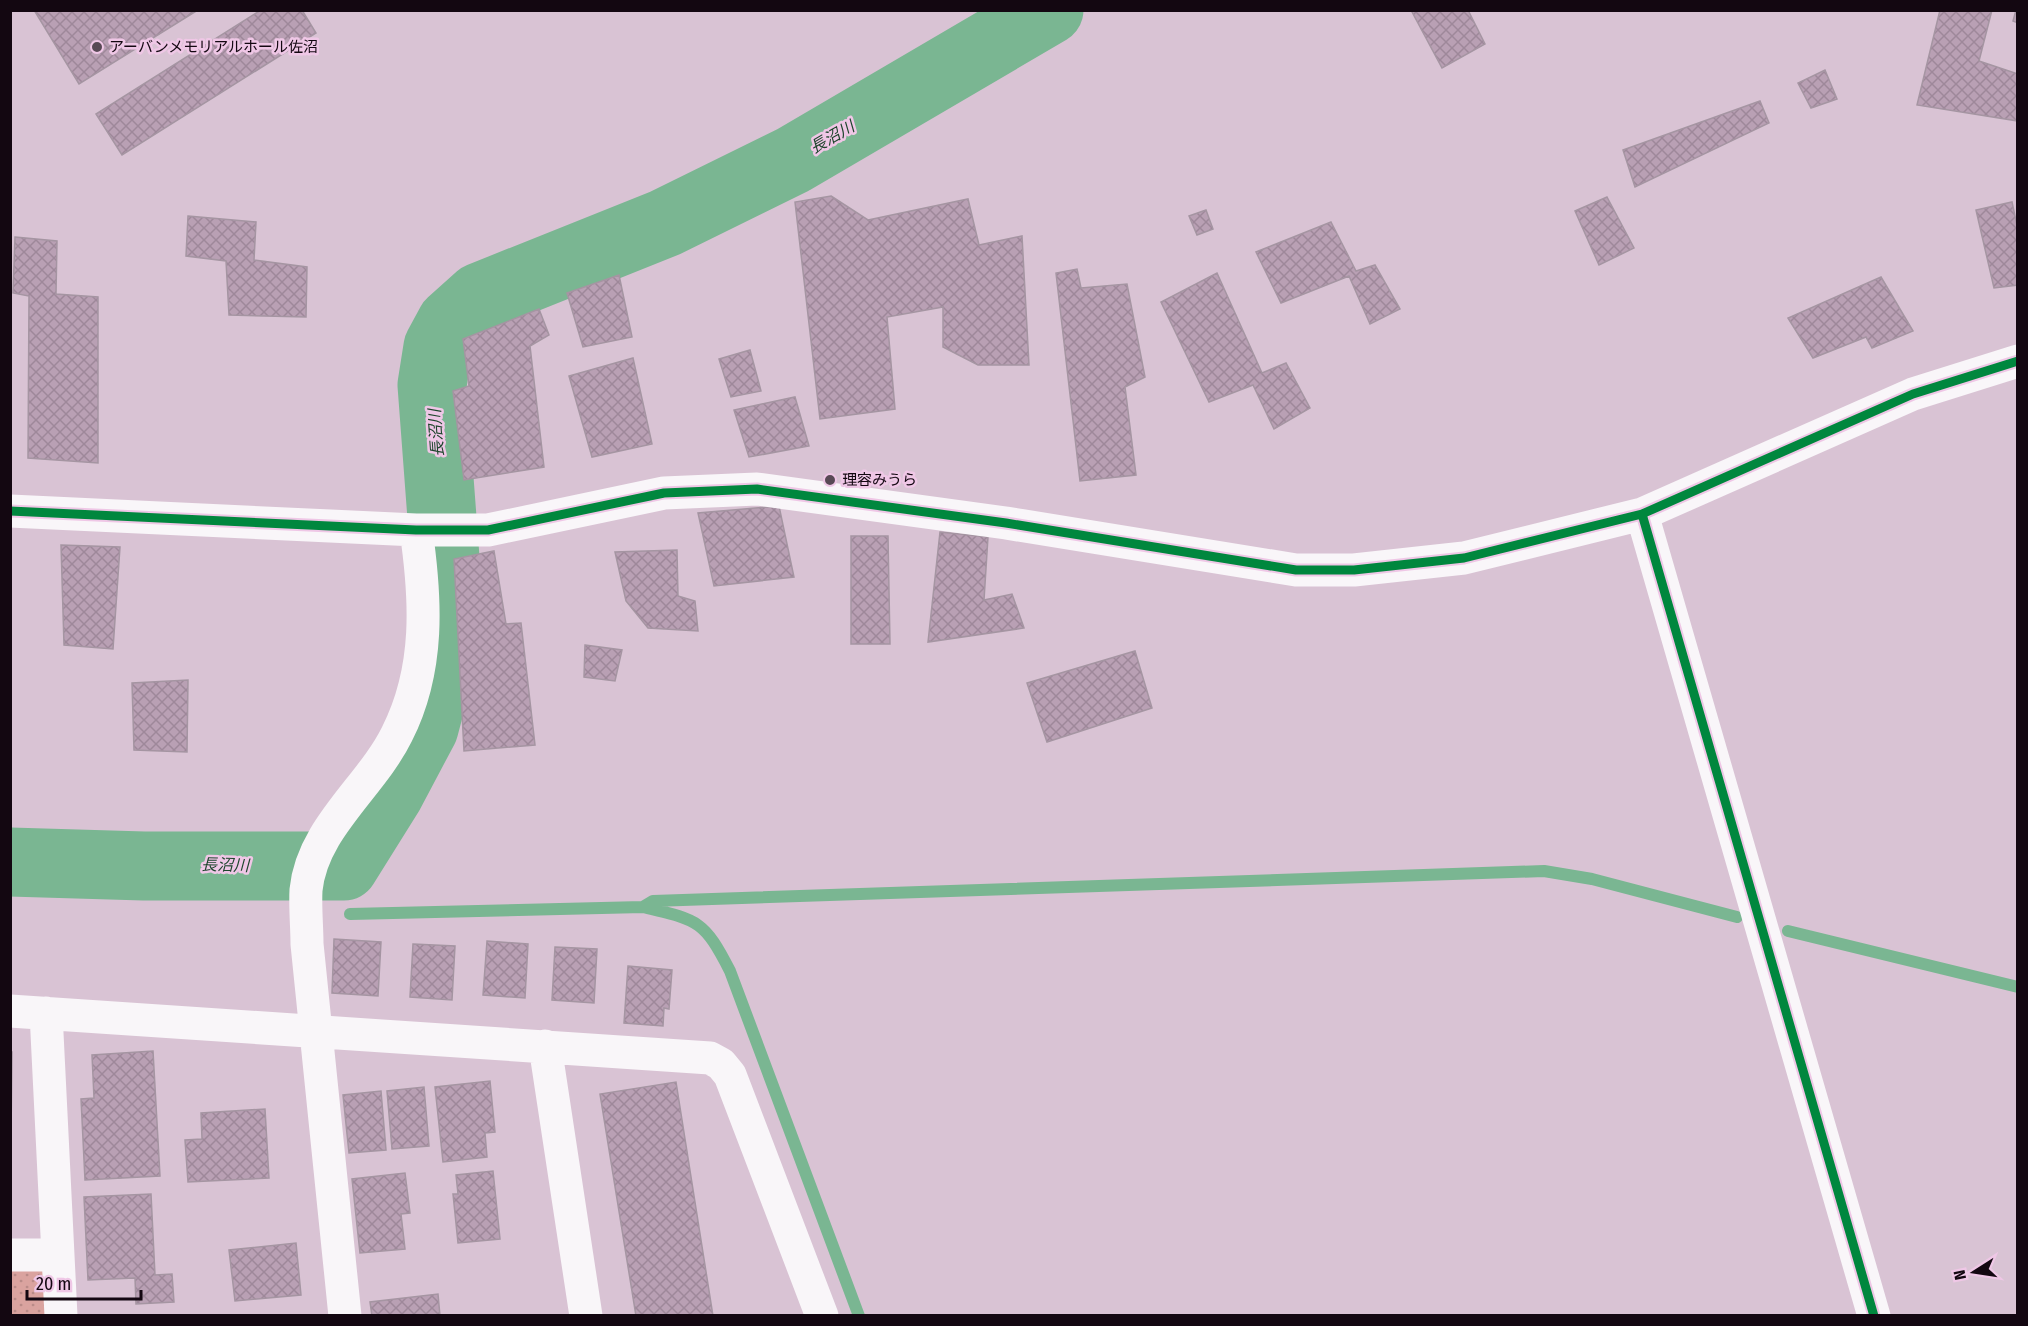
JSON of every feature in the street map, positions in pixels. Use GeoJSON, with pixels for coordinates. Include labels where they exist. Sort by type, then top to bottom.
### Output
{"type":"FeatureCollection","features":[{"type":"Feature","properties":{"kind":"street"},"geometry":{"type":"LineString","coordinates":[[10,511],[433,530],[488,530],[664,493],[757,489],[1006,523],[1254,565],[1296,570],[1354,570],[1464,558],[1642,514],[1913,394],[2018,361]]}},
{"type":"Feature","properties":{"kind":"street"},"geometry":{"type":"LineString","coordinates":[[1642,514],[1874,1316]]}},
{"type":"Feature","properties":{"kind":"street"},"geometry":{"type":"LineString","coordinates":[[345,1316],[307,944],[306,888],[316,854],[336,819],[363,787],[398,733],[418,673],[425,624],[433,530]]}},
{"type":"Feature","properties":{"kind":"street"},"geometry":{"type":"LineString","coordinates":[[10,1011],[693,1055],[721,1064],[730,1075],[739,1096],[822,1316]]}},
{"type":"Feature","properties":{"kind":"street"},"geometry":{"type":"LineString","coordinates":[[46,1013],[61,1316]]}},
{"type":"Feature","properties":{"kind":"street"},"geometry":{"type":"LineString","coordinates":[[544,1046],[586,1316]]}},
{"type":"Feature","properties":{"kind":"street"},"geometry":{"type":"LineString","coordinates":[[10,1255],[58,1256]]}},
{"type":"Feature","properties":{"kind":"shaded area"},"geometry":{"type":"Polygon","coordinates":[[[11,1269],[44,1271],[46,1315],[11,1316],[11,1269]]]}},
{"type":"Feature","properties":{"kind":"building","name":"アーバンメモリアルホール佐沼"},"geometry":{"type":"Polygon","coordinates":[[[34,10],[198,10],[79,84],[34,10]]]}},
{"type":"Feature","properties":{"kind":"building"},"geometry":{"type":"Polygon","coordinates":[[[261,10],[302,10],[316,33],[122,155],[96,114],[261,10]]]}},
{"type":"Feature","properties":{"kind":"building"},"geometry":{"type":"Polygon","coordinates":[[[1411,10],[1468,10],[1485,44],[1442,68],[1411,10]]]}},
{"type":"Feature","properties":{"kind":"building"},"geometry":{"type":"Polygon","coordinates":[[[1940,10],[1992,10],[1979,61],[2018,74],[2018,121],[1917,105],[1940,10]]]}},
{"type":"Feature","properties":{"kind":"building"},"geometry":{"type":"Polygon","coordinates":[[[2016,10],[2018,10],[2018,23],[2013,21],[2016,10]]]}},
{"type":"Feature","properties":{"kind":"building"},"geometry":{"type":"Polygon","coordinates":[[[1825,70],[1837,99],[1811,108],[1798,83],[1825,70]]]}},
{"type":"Feature","properties":{"kind":"building"},"geometry":{"type":"Polygon","coordinates":[[[1760,101],[1769,123],[1635,187],[1623,150],[1760,101]]]}},
{"type":"Feature","properties":{"kind":"building"},"geometry":{"type":"Polygon","coordinates":[[[831,196],[868,220],[968,199],[979,245],[1022,236],[1029,365],[978,365],[943,347],[943,307],[887,317],[895,409],[820,419],[795,202],[831,196]]]}},
{"type":"Feature","properties":{"kind":"building"},"geometry":{"type":"Polygon","coordinates":[[[1607,197],[1634,248],[1599,265],[1575,211],[1607,197]]]}},
{"type":"Feature","properties":{"kind":"building"},"geometry":{"type":"Polygon","coordinates":[[[2012,202],[2018,230],[2018,285],[1994,288],[1976,210],[2012,202]]]}},
{"type":"Feature","properties":{"kind":"building"},"geometry":{"type":"Polygon","coordinates":[[[1206,210],[1213,229],[1197,235],[1189,216],[1206,210]]]}},
{"type":"Feature","properties":{"kind":"building"},"geometry":{"type":"Polygon","coordinates":[[[188,216],[256,222],[254,260],[307,267],[306,317],[229,315],[226,261],[186,256],[188,216]]]}},
{"type":"Feature","properties":{"kind":"building"},"geometry":{"type":"Polygon","coordinates":[[[1331,222],[1356,271],[1375,265],[1400,309],[1370,324],[1349,276],[1281,303],[1256,252],[1331,222]]]}},
{"type":"Feature","properties":{"kind":"building"},"geometry":{"type":"Polygon","coordinates":[[[15,237],[57,241],[56,294],[98,297],[98,463],[28,458],[29,296],[13,293],[15,237]]]}},
{"type":"Feature","properties":{"kind":"building"},"geometry":{"type":"Polygon","coordinates":[[[1077,269],[1081,288],[1127,284],[1145,377],[1125,387],[1136,475],[1080,481],[1056,273],[1077,269]]]}},
{"type":"Feature","properties":{"kind":"building"},"geometry":{"type":"Polygon","coordinates":[[[1217,273],[1262,373],[1286,363],[1310,408],[1274,429],[1253,385],[1209,402],[1161,302],[1217,273]]]}},
{"type":"Feature","properties":{"kind":"building"},"geometry":{"type":"Polygon","coordinates":[[[619,275],[632,337],[583,347],[567,293],[619,275]]]}},
{"type":"Feature","properties":{"kind":"building"},"geometry":{"type":"Polygon","coordinates":[[[1881,277],[1913,331],[1872,348],[1866,337],[1813,358],[1788,318],[1881,277]]]}},
{"type":"Feature","properties":{"kind":"building"},"geometry":{"type":"Polygon","coordinates":[[[539,309],[549,335],[530,346],[544,467],[464,480],[453,391],[469,386],[463,339],[539,309]]]}},
{"type":"Feature","properties":{"kind":"building"},"geometry":{"type":"Polygon","coordinates":[[[750,350],[761,391],[731,397],[719,359],[750,350]]]}},
{"type":"Feature","properties":{"kind":"building"},"geometry":{"type":"Polygon","coordinates":[[[633,358],[652,444],[592,457],[569,376],[633,358]]]}},
{"type":"Feature","properties":{"kind":"building"},"geometry":{"type":"Polygon","coordinates":[[[795,397],[809,446],[749,457],[734,410],[795,397]]]}},
{"type":"Feature","properties":{"kind":"building"},"geometry":{"type":"Polygon","coordinates":[[[779,506],[794,577],[714,586],[698,513],[779,506]]]}},
{"type":"Feature","properties":{"kind":"building"},"geometry":{"type":"Polygon","coordinates":[[[940,532],[988,537],[984,600],[1012,594],[1024,628],[928,642],[940,532]]]}},
{"type":"Feature","properties":{"kind":"building"},"geometry":{"type":"Polygon","coordinates":[[[851,536],[888,536],[890,644],[851,644],[851,536]]]}},
{"type":"Feature","properties":{"kind":"building"},"geometry":{"type":"Polygon","coordinates":[[[61,545],[120,547],[113,649],[64,645],[61,545]]]}},
{"type":"Feature","properties":{"kind":"building"},"geometry":{"type":"Polygon","coordinates":[[[677,550],[678,596],[695,601],[698,631],[648,628],[626,601],[615,552],[677,550]]]}},
{"type":"Feature","properties":{"kind":"building"},"geometry":{"type":"Polygon","coordinates":[[[494,551],[506,624],[521,623],[535,745],[464,751],[454,559],[494,551]]]}},
{"type":"Feature","properties":{"kind":"building"},"geometry":{"type":"Polygon","coordinates":[[[585,645],[622,650],[615,681],[584,677],[585,645]]]}},
{"type":"Feature","properties":{"kind":"building"},"geometry":{"type":"Polygon","coordinates":[[[1135,651],[1152,708],[1047,742],[1027,683],[1135,651]]]}},
{"type":"Feature","properties":{"kind":"building"},"geometry":{"type":"Polygon","coordinates":[[[188,680],[187,752],[134,750],[132,683],[188,680]]]}},
{"type":"Feature","properties":{"kind":"building"},"geometry":{"type":"Polygon","coordinates":[[[334,939],[381,942],[378,996],[332,993],[334,939]]]}},
{"type":"Feature","properties":{"kind":"building"},"geometry":{"type":"Polygon","coordinates":[[[487,941],[528,944],[525,998],[483,995],[487,941]]]}},
{"type":"Feature","properties":{"kind":"building"},"geometry":{"type":"Polygon","coordinates":[[[413,944],[455,946],[452,1000],[410,997],[413,944]]]}},
{"type":"Feature","properties":{"kind":"building"},"geometry":{"type":"Polygon","coordinates":[[[555,947],[597,949],[594,1003],[552,1000],[555,947]]]}},
{"type":"Feature","properties":{"kind":"building"},"geometry":{"type":"Polygon","coordinates":[[[628,966],[672,970],[669,1009],[664,1008],[663,1026],[624,1023],[628,966]]]}},
{"type":"Feature","properties":{"kind":"building"},"geometry":{"type":"Polygon","coordinates":[[[153,1051],[160,1176],[85,1180],[81,1099],[94,1098],[92,1055],[153,1051]]]}},
{"type":"Feature","properties":{"kind":"building"},"geometry":{"type":"Polygon","coordinates":[[[10,1052],[12,1052],[11,1137],[10,1137],[10,1052]]]}},
{"type":"Feature","properties":{"kind":"building"},"geometry":{"type":"Polygon","coordinates":[[[490,1081],[495,1132],[485,1133],[487,1157],[443,1162],[435,1087],[490,1081]]]}},
{"type":"Feature","properties":{"kind":"building"},"geometry":{"type":"Polygon","coordinates":[[[676,1082],[713,1316],[636,1316],[600,1094],[676,1082]]]}},
{"type":"Feature","properties":{"kind":"building"},"geometry":{"type":"Polygon","coordinates":[[[424,1087],[429,1146],[392,1149],[387,1091],[424,1087]]]}},
{"type":"Feature","properties":{"kind":"building"},"geometry":{"type":"Polygon","coordinates":[[[381,1091],[386,1150],[349,1153],[343,1095],[381,1091]]]}},
{"type":"Feature","properties":{"kind":"building"},"geometry":{"type":"Polygon","coordinates":[[[265,1109],[269,1178],[188,1182],[185,1140],[202,1139],[201,1113],[265,1109]]]}},
{"type":"Feature","properties":{"kind":"building"},"geometry":{"type":"Polygon","coordinates":[[[493,1171],[500,1239],[458,1243],[453,1194],[458,1194],[456,1175],[493,1171]]]}},
{"type":"Feature","properties":{"kind":"building"},"geometry":{"type":"Polygon","coordinates":[[[405,1173],[410,1213],[401,1214],[405,1249],[360,1253],[352,1179],[405,1173]]]}},
{"type":"Feature","properties":{"kind":"building"},"geometry":{"type":"Polygon","coordinates":[[[151,1194],[155,1275],[172,1274],[174,1302],[136,1304],[135,1278],[88,1280],[84,1197],[151,1194]]]}},
{"type":"Feature","properties":{"kind":"building"},"geometry":{"type":"Polygon","coordinates":[[[296,1243],[301,1295],[235,1301],[229,1250],[296,1243]]]}},
{"type":"Feature","properties":{"kind":"building"},"geometry":{"type":"Polygon","coordinates":[[[438,1294],[440,1316],[372,1316],[370,1302],[438,1294]]]}},
{"type":"Feature","properties":{"kind":"waterway","name":"長沼川"},"geometry":{"type":"LineString","coordinates":[[10,862],[144,866],[344,866],[389,794],[424,728],[443,656],[446,571],[432,385],[438,347],[451,323],[480,297],[665,223],[793,160],[1049,10]]}},
{"type":"Feature","properties":{"kind":"waterway"},"geometry":{"type":"LineString","coordinates":[[643,907],[653,901],[1544,871],[1592,879],[1737,917]]}},
{"type":"Feature","properties":{"kind":"waterway"},"geometry":{"type":"LineString","coordinates":[[350,914],[643,907],[676,915],[706,932],[730,971],[859,1316]]}},
{"type":"Feature","properties":{"kind":"waterway"},"geometry":{"type":"LineString","coordinates":[[1788,931],[2018,987]]}},
{"type":"Feature","properties":{"kind":"cycle path"},"geometry":{"type":"LineString","coordinates":[[1874,1316],[1642,514],[1913,394],[2018,361]]}},
{"type":"Feature","properties":{"kind":"cycle path"},"geometry":{"type":"LineString","coordinates":[[10,511],[416,530],[488,530],[664,493],[757,489],[1006,523],[1296,570],[1354,570],[1464,558],[1642,514]]}},
{"type":"Feature","properties":{"kind":"place","name":"アーバンメモリアルホール佐沼"},"geometry":{"type":"Point","coordinates":[97,47]}},
{"type":"Feature","properties":{"kind":"place","name":"理容みうら"},"geometry":{"type":"Point","coordinates":[830,480]}}]}
